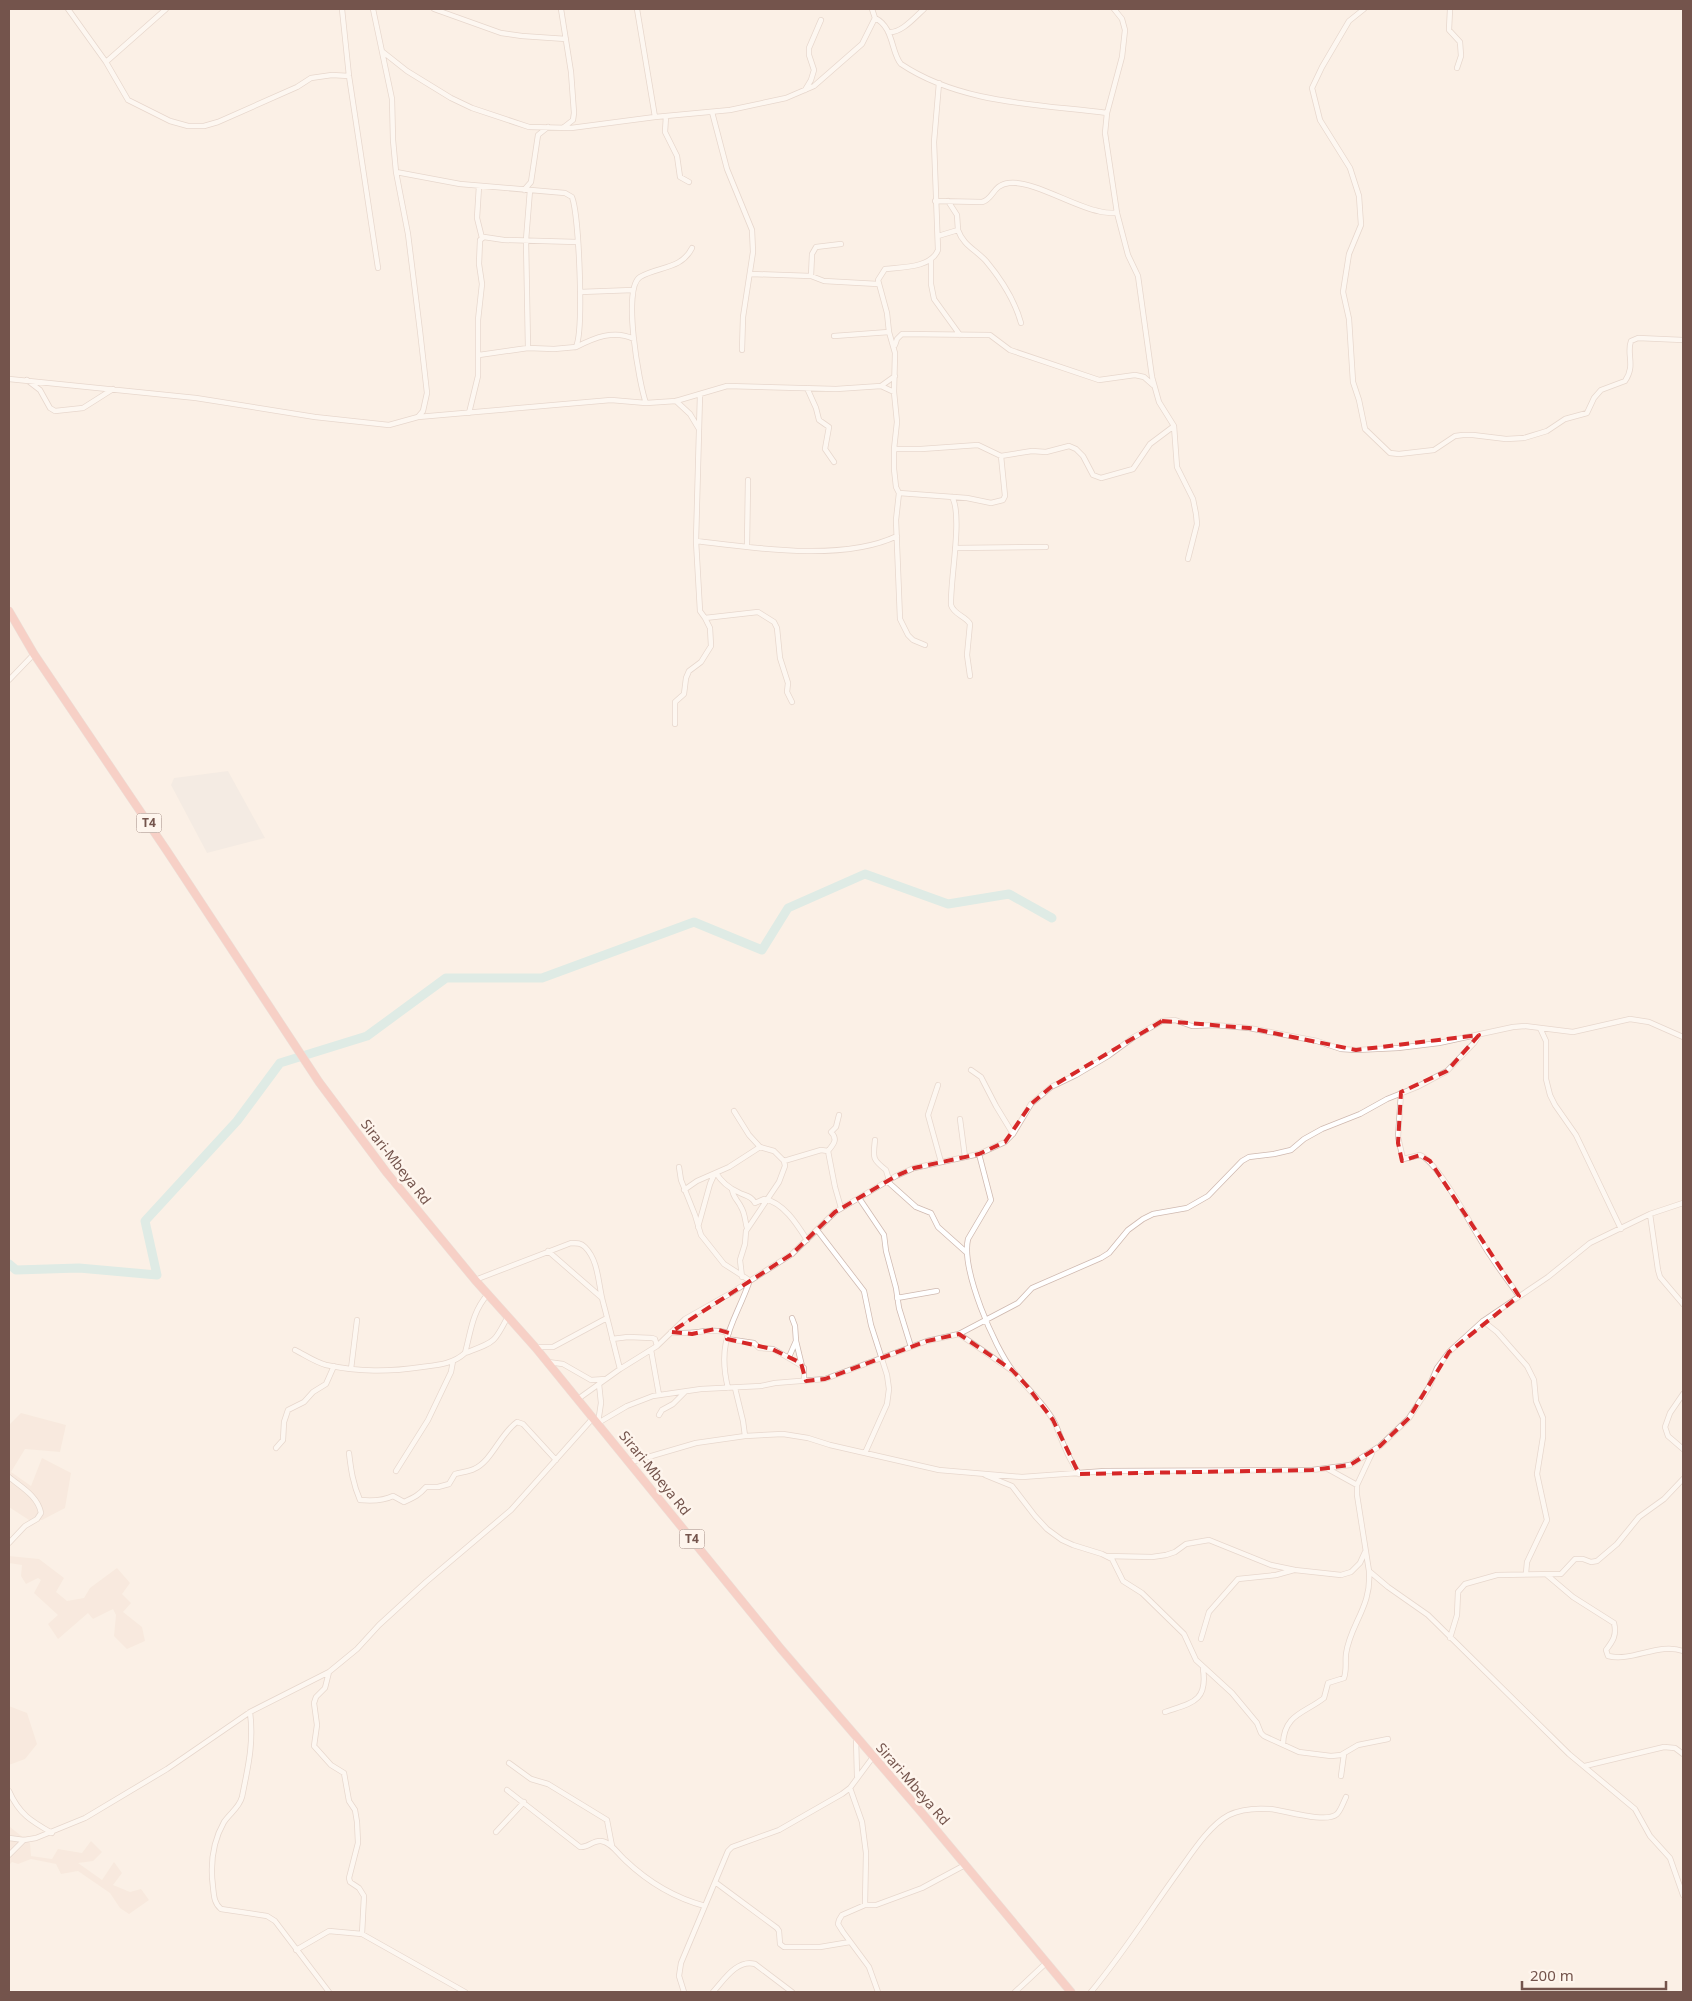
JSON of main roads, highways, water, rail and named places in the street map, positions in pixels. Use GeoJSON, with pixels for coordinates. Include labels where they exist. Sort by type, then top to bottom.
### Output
{"type":"FeatureCollection","features":[{"type":"Feature","properties":{"kind":"highway","name":"Sirari-Mbeya Rd"},"geometry":{"type":"LineString","coordinates":[[9,611],[34,654],[173,858],[319,1082],[387,1173],[475,1280],[535,1347],[771,1636],[1071,1992]]}},
{"type":"Feature","properties":{"kind":"waterway"},"geometry":{"type":"LineString","coordinates":[[9,1264],[16,1270],[79,1268],[157,1275],[145,1221],[237,1121],[280,1063],[367,1036],[446,978],[542,978],[694,922],[762,950],[788,908],[865,874],[948,904],[1009,894],[1052,918]]}}]}
